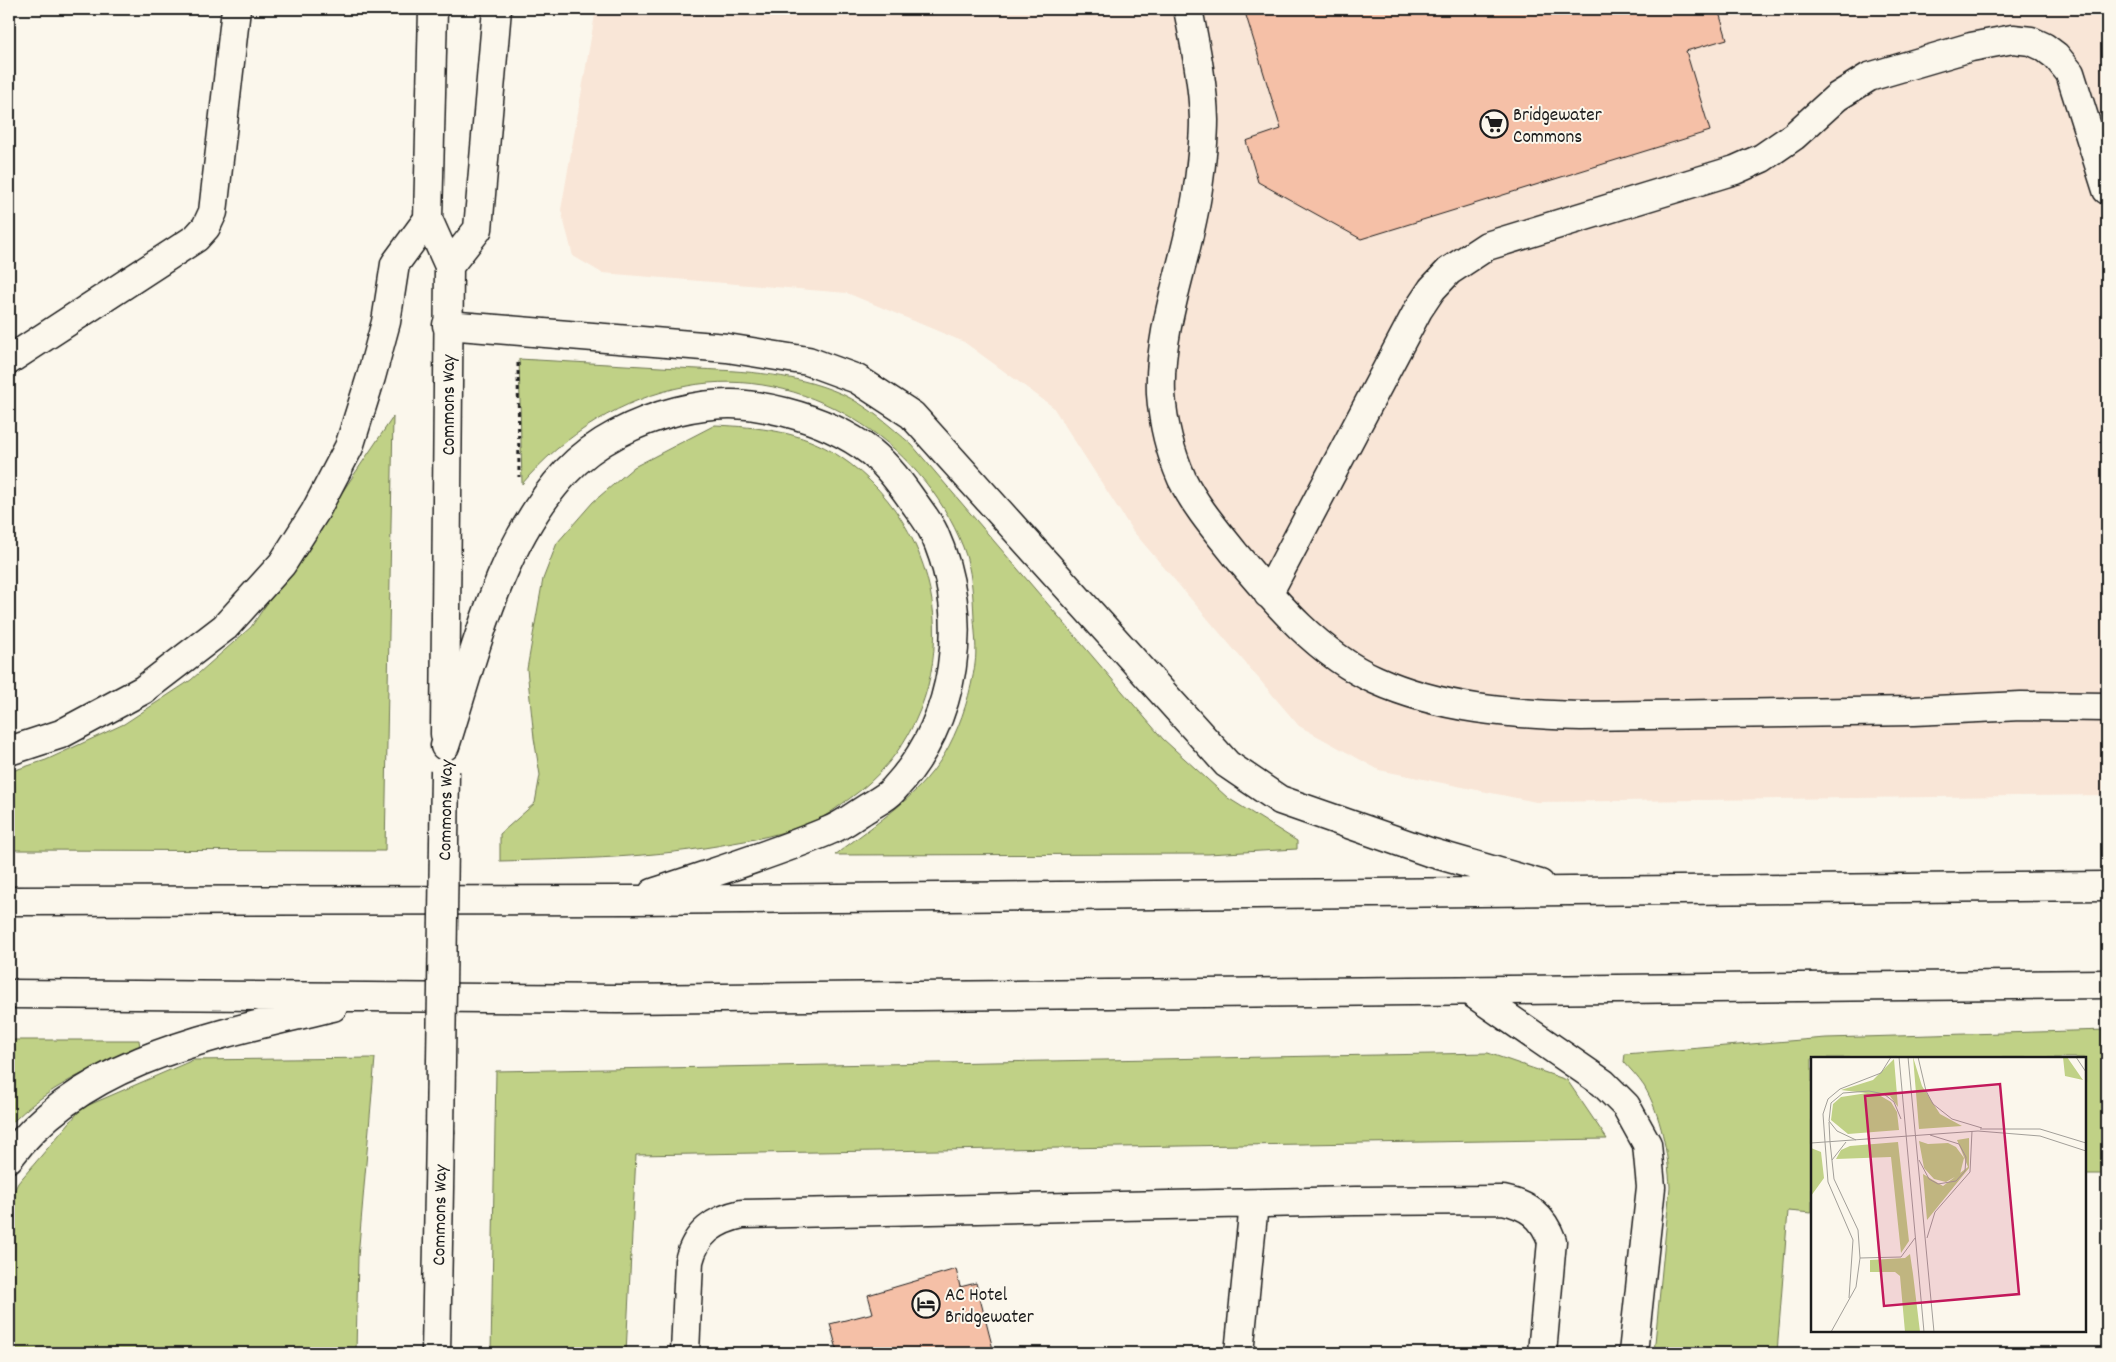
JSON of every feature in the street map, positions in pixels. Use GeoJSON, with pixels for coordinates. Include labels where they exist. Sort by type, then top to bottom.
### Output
{"type":"FeatureCollection","features":[{"type":"Feature","properties":{"kind":"main road"},"geometry":{"type":"LineString","coordinates":[[9,360],[196,238],[206,227],[213,212],[236,9]]}},
{"type":"Feature","properties":{"kind":"main road","name":"Commons Way"},"geometry":{"type":"LineString","coordinates":[[433,9],[428,219],[449,266],[447,325],[445,758],[436,1353]]}},
{"type":"Feature","properties":{"kind":"main road"},"geometry":{"type":"LineString","coordinates":[[449,266],[478,229],[497,9]]}},
{"type":"Feature","properties":{"kind":"main road"},"geometry":{"type":"LineString","coordinates":[[1188,9],[1200,77],[1204,120],[1198,189],[1165,339],[1161,393],[1168,442],[1182,479],[1206,518],[1268,594],[1303,628],[1342,660],[1375,679],[1444,703],[1478,709],[1533,714],[1581,716],[1914,711],[2021,706],[2107,707]]}},
{"type":"Feature","properties":{"kind":"main road"},"geometry":{"type":"LineString","coordinates":[[1268,594],[1418,310],[1432,289],[1449,271],[1487,246],[1735,170],[1762,158],[1794,136],[1837,97],[1869,77],[1971,47],[2013,39],[2031,41],[2044,47],[2056,56],[2070,73],[2107,190]]}},
{"type":"Feature","properties":{"kind":"main road"},"geometry":{"type":"LineString","coordinates":[[9,751],[61,734],[143,690],[225,627],[282,564],[315,512],[348,448],[386,322],[395,264],[428,219]]}},
{"type":"Feature","properties":{"kind":"main road"},"geometry":{"type":"LineString","coordinates":[[447,325],[727,348],[808,361],[857,378],[912,415],[1227,764],[1280,800],[1429,852],[1570,892]]}},
{"type":"Feature","properties":{"kind":"main road"},"geometry":{"type":"LineString","coordinates":[[445,758],[493,599],[517,544],[542,504],[567,471],[598,446],[632,425],[664,414],[697,406],[752,404],[811,419],[840,432],[872,453],[898,480],[933,531],[947,569],[955,607],[954,663],[943,710],[918,761],[890,793],[831,830],[632,900]]}},
{"type":"Feature","properties":{"kind":"main road"},"geometry":{"type":"LineString","coordinates":[[9,901],[632,900],[2107,886]]}},
{"type":"Feature","properties":{"kind":"main road"},"geometry":{"type":"LineString","coordinates":[[9,994],[618,999],[1471,992],[2107,984]]}},
{"type":"Feature","properties":{"kind":"main road"},"geometry":{"type":"LineString","coordinates":[[1471,992],[1603,1083],[1626,1106],[1647,1144],[1651,1187],[1633,1353]]}},
{"type":"Feature","properties":{"kind":"main road"},"geometry":{"type":"LineString","coordinates":[[9,1158],[26,1135],[56,1109],[92,1084],[176,1048],[373,998]]}},
{"type":"Feature","properties":{"kind":"main road"},"geometry":{"type":"LineString","coordinates":[[685,1353],[689,1261],[692,1250],[707,1228],[723,1218],[742,1214],[1502,1200],[1525,1206],[1539,1216],[1547,1227],[1552,1241],[1542,1353]]}},
{"type":"Feature","properties":{"kind":"main road"},"geometry":{"type":"LineString","coordinates":[[1239,1353],[1254,1204]]}},
{"type":"Feature","properties":{"kind":"path"},"geometry":{"type":"LineString","coordinates":[[518,359],[520,480]]}},
{"type":"Feature","properties":{"kind":"shaded area","name":"Bridgewater Commons"},"geometry":{"type":"Polygon","coordinates":[[[596,9],[2107,9],[2107,795],[1536,802],[1379,770],[1299,726],[1132,530],[1053,407],[964,342],[847,293],[602,273],[573,256],[561,210],[596,9]]]}},
{"type":"Feature","properties":{"kind":"green space"},"geometry":{"type":"Polygon","coordinates":[[[519,359],[720,370],[782,376],[822,386],[861,404],[912,445],[1163,739],[1228,798],[1297,841],[1297,849],[1208,854],[835,855],[898,806],[926,779],[939,763],[949,746],[965,706],[976,659],[971,583],[963,547],[944,508],[918,474],[888,443],[852,418],[814,399],[773,387],[730,382],[687,386],[640,399],[617,409],[575,435],[556,450],[522,484],[519,359]]]}},
{"type":"Feature","properties":{"kind":"green space"},"geometry":{"type":"Polygon","coordinates":[[[393,417],[385,851],[9,850],[9,772],[46,760],[124,724],[191,680],[251,627],[393,417]]]}},
{"type":"Feature","properties":{"kind":"green space"},"geometry":{"type":"Polygon","coordinates":[[[715,425],[779,432],[810,441],[825,448],[839,456],[879,490],[908,532],[927,578],[934,626],[930,675],[915,721],[888,763],[849,799],[823,817],[790,830],[745,841],[675,852],[617,857],[500,861],[500,834],[535,803],[540,775],[527,669],[543,579],[557,543],[593,502],[634,467],[715,425]]]}},
{"type":"Feature","properties":{"kind":"green space"},"geometry":{"type":"Polygon","coordinates":[[[2107,1030],[2107,1174],[2086,1174],[2086,1057],[1811,1057],[1811,1213],[1788,1211],[1777,1353],[1654,1353],[1670,1187],[1669,1174],[1663,1135],[1655,1109],[1644,1086],[1624,1062],[1625,1054],[1826,1038],[2107,1030]]]}},
{"type":"Feature","properties":{"kind":"green space"},"geometry":{"type":"Polygon","coordinates":[[[9,1040],[139,1040],[140,1047],[87,1071],[54,1089],[23,1112],[9,1126],[9,1040]]]}},
{"type":"Feature","properties":{"kind":"green space"},"geometry":{"type":"Polygon","coordinates":[[[1488,1053],[1567,1080],[1607,1139],[636,1155],[626,1353],[491,1353],[496,1071],[1488,1053]]]}},
{"type":"Feature","properties":{"kind":"green space"},"geometry":{"type":"Polygon","coordinates":[[[375,1058],[358,1257],[356,1353],[9,1353],[9,1201],[18,1183],[82,1108],[193,1060],[375,1058]]]}},
{"type":"Feature","properties":{"kind":"building","name":"Bridgewater Commons"},"geometry":{"type":"Polygon","coordinates":[[[1244,9],[1718,9],[1727,39],[1686,51],[1710,131],[1361,239],[1258,182],[1246,141],[1281,129],[1244,9]]]}},
{"type":"Feature","properties":{"kind":"building","name":"AC Hotel Bridgewater"},"geometry":{"type":"Polygon","coordinates":[[[956,1269],[960,1287],[976,1283],[994,1353],[838,1353],[830,1324],[873,1313],[868,1295],[956,1269]]]}},
{"type":"Feature","properties":{"kind":"place","name":"Bridgewater Commons"},"geometry":{"type":"Point","coordinates":[1494,124]}},
{"type":"Feature","properties":{"kind":"place","name":"AC Hotel Bridgewater"},"geometry":{"type":"Point","coordinates":[926,1304]}}]}
